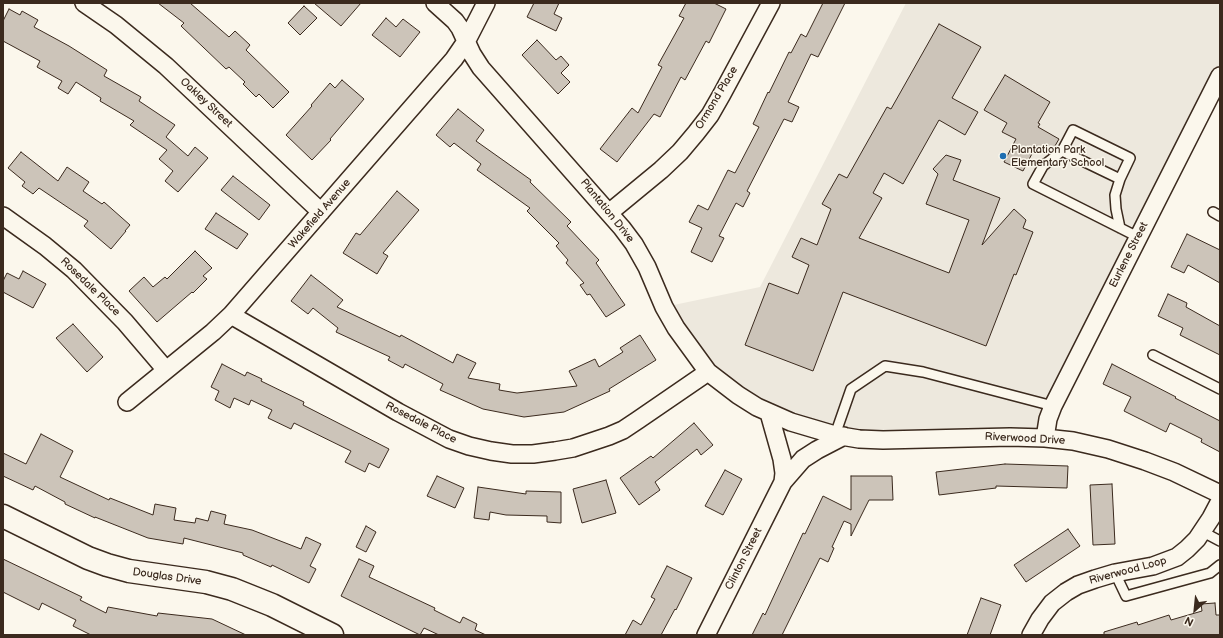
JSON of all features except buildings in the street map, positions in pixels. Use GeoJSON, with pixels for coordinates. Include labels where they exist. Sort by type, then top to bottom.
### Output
{"type":"FeatureCollection","features":[{"type":"Feature","properties":{"kind":"street","name":"Oakley Street"},"geometry":{"type":"LineString","coordinates":[[84,3],[116,25],[166,66],[321,212]]}},
{"type":"Feature","properties":{"kind":"street","name":"Plantation Drive"},"geometry":{"type":"LineString","coordinates":[[435,3],[456,21],[467,40],[472,54],[481,68],[610,212],[634,244],[647,267],[664,307],[676,328],[708,372],[738,395],[769,413],[792,422],[840,436]]}},
{"type":"Feature","properties":{"kind":"street","name":"Wakefield Avenue"},"geometry":{"type":"LineString","coordinates":[[127,402],[231,315],[462,50],[486,3]]}},
{"type":"Feature","properties":{"kind":"street","name":"Ormond Place"},"geometry":{"type":"LineString","coordinates":[[610,212],[661,170],[680,152],[696,133],[714,108],[771,3]]}},
{"type":"Feature","properties":{"kind":"street","name":"Eurlene Street"},"geometry":{"type":"LineString","coordinates":[[1045,438],[1048,419],[1053,406],[1220,76]]}},
{"type":"Feature","properties":{"kind":"street","name":"Rosedale Place"},"geometry":{"type":"LineString","coordinates":[[3,216],[74,270],[125,322],[166,370]]}},
{"type":"Feature","properties":{"kind":"street","name":"Rosedale Place"},"geometry":{"type":"LineString","coordinates":[[231,315],[398,412],[449,439],[469,446],[512,454],[532,454],[555,451],[588,444],[609,436],[623,430],[708,372]]}},
{"type":"Feature","properties":{"kind":"street","name":"Clinton Street"},"geometry":{"type":"LineString","coordinates":[[769,413],[782,459],[784,473],[783,482]]}},
{"type":"Feature","properties":{"kind":"street","name":"Clinton Street"},"geometry":{"type":"LineString","coordinates":[[706,635],[783,482],[802,459],[840,436]]}},
{"type":"Feature","properties":{"kind":"street","name":"Riverwood Drive"},"geometry":{"type":"LineString","coordinates":[[840,436],[883,440],[1002,437],[1045,438],[1073,441],[1138,458],[1174,472],[1220,494]]}},
{"type":"Feature","properties":{"kind":"street","name":"Riverwood Loop"},"geometry":{"type":"LineString","coordinates":[[1031,635],[1040,619],[1052,603],[1078,585],[1115,573],[1153,566],[1177,557],[1187,549],[1202,532],[1220,501]]}},
{"type":"Feature","properties":{"kind":"street","name":"Douglas Drive"},"geometry":{"type":"LineString","coordinates":[[3,516],[88,558],[107,565],[129,572],[206,582],[232,589],[272,605],[332,635]]}},
{"type":"Feature","properties":{"kind":"lane"},"geometry":{"type":"LineString","coordinates":[[1120,228],[1115,195],[1120,179],[1130,158],[1073,130],[1062,151],[1043,166],[1033,184],[1120,228],[1138,237]]}},
{"type":"Feature","properties":{"kind":"lane"},"geometry":{"type":"LineString","coordinates":[[1062,151],[1120,179]]}},
{"type":"Feature","properties":{"kind":"lane"},"geometry":{"type":"LineString","coordinates":[[1153,355],[1220,389]]}},
{"type":"Feature","properties":{"kind":"lane"},"geometry":{"type":"LineString","coordinates":[[840,436],[851,389],[886,366],[923,372],[1053,406]]}},
{"type":"Feature","properties":{"kind":"lane"},"geometry":{"type":"LineString","coordinates":[[1202,532],[1220,541]]}},
{"type":"Feature","properties":{"kind":"lane"},"geometry":{"type":"LineString","coordinates":[[1115,573],[1126,596],[1210,573],[1220,565]]}},
{"type":"Feature","properties":{"kind":"shaded area","name":"Plantation Park Elementary School"},"geometry":{"type":"Polygon","coordinates":[[[906,3],[1220,3],[1220,76],[1045,438],[859,439],[738,395],[664,307],[760,287],[906,3]]]}},
{"type":"Feature","properties":{"kind":"place","name":"Plantation Park Elementary School"},"geometry":{"type":"Point","coordinates":[1003,156]}}]}
